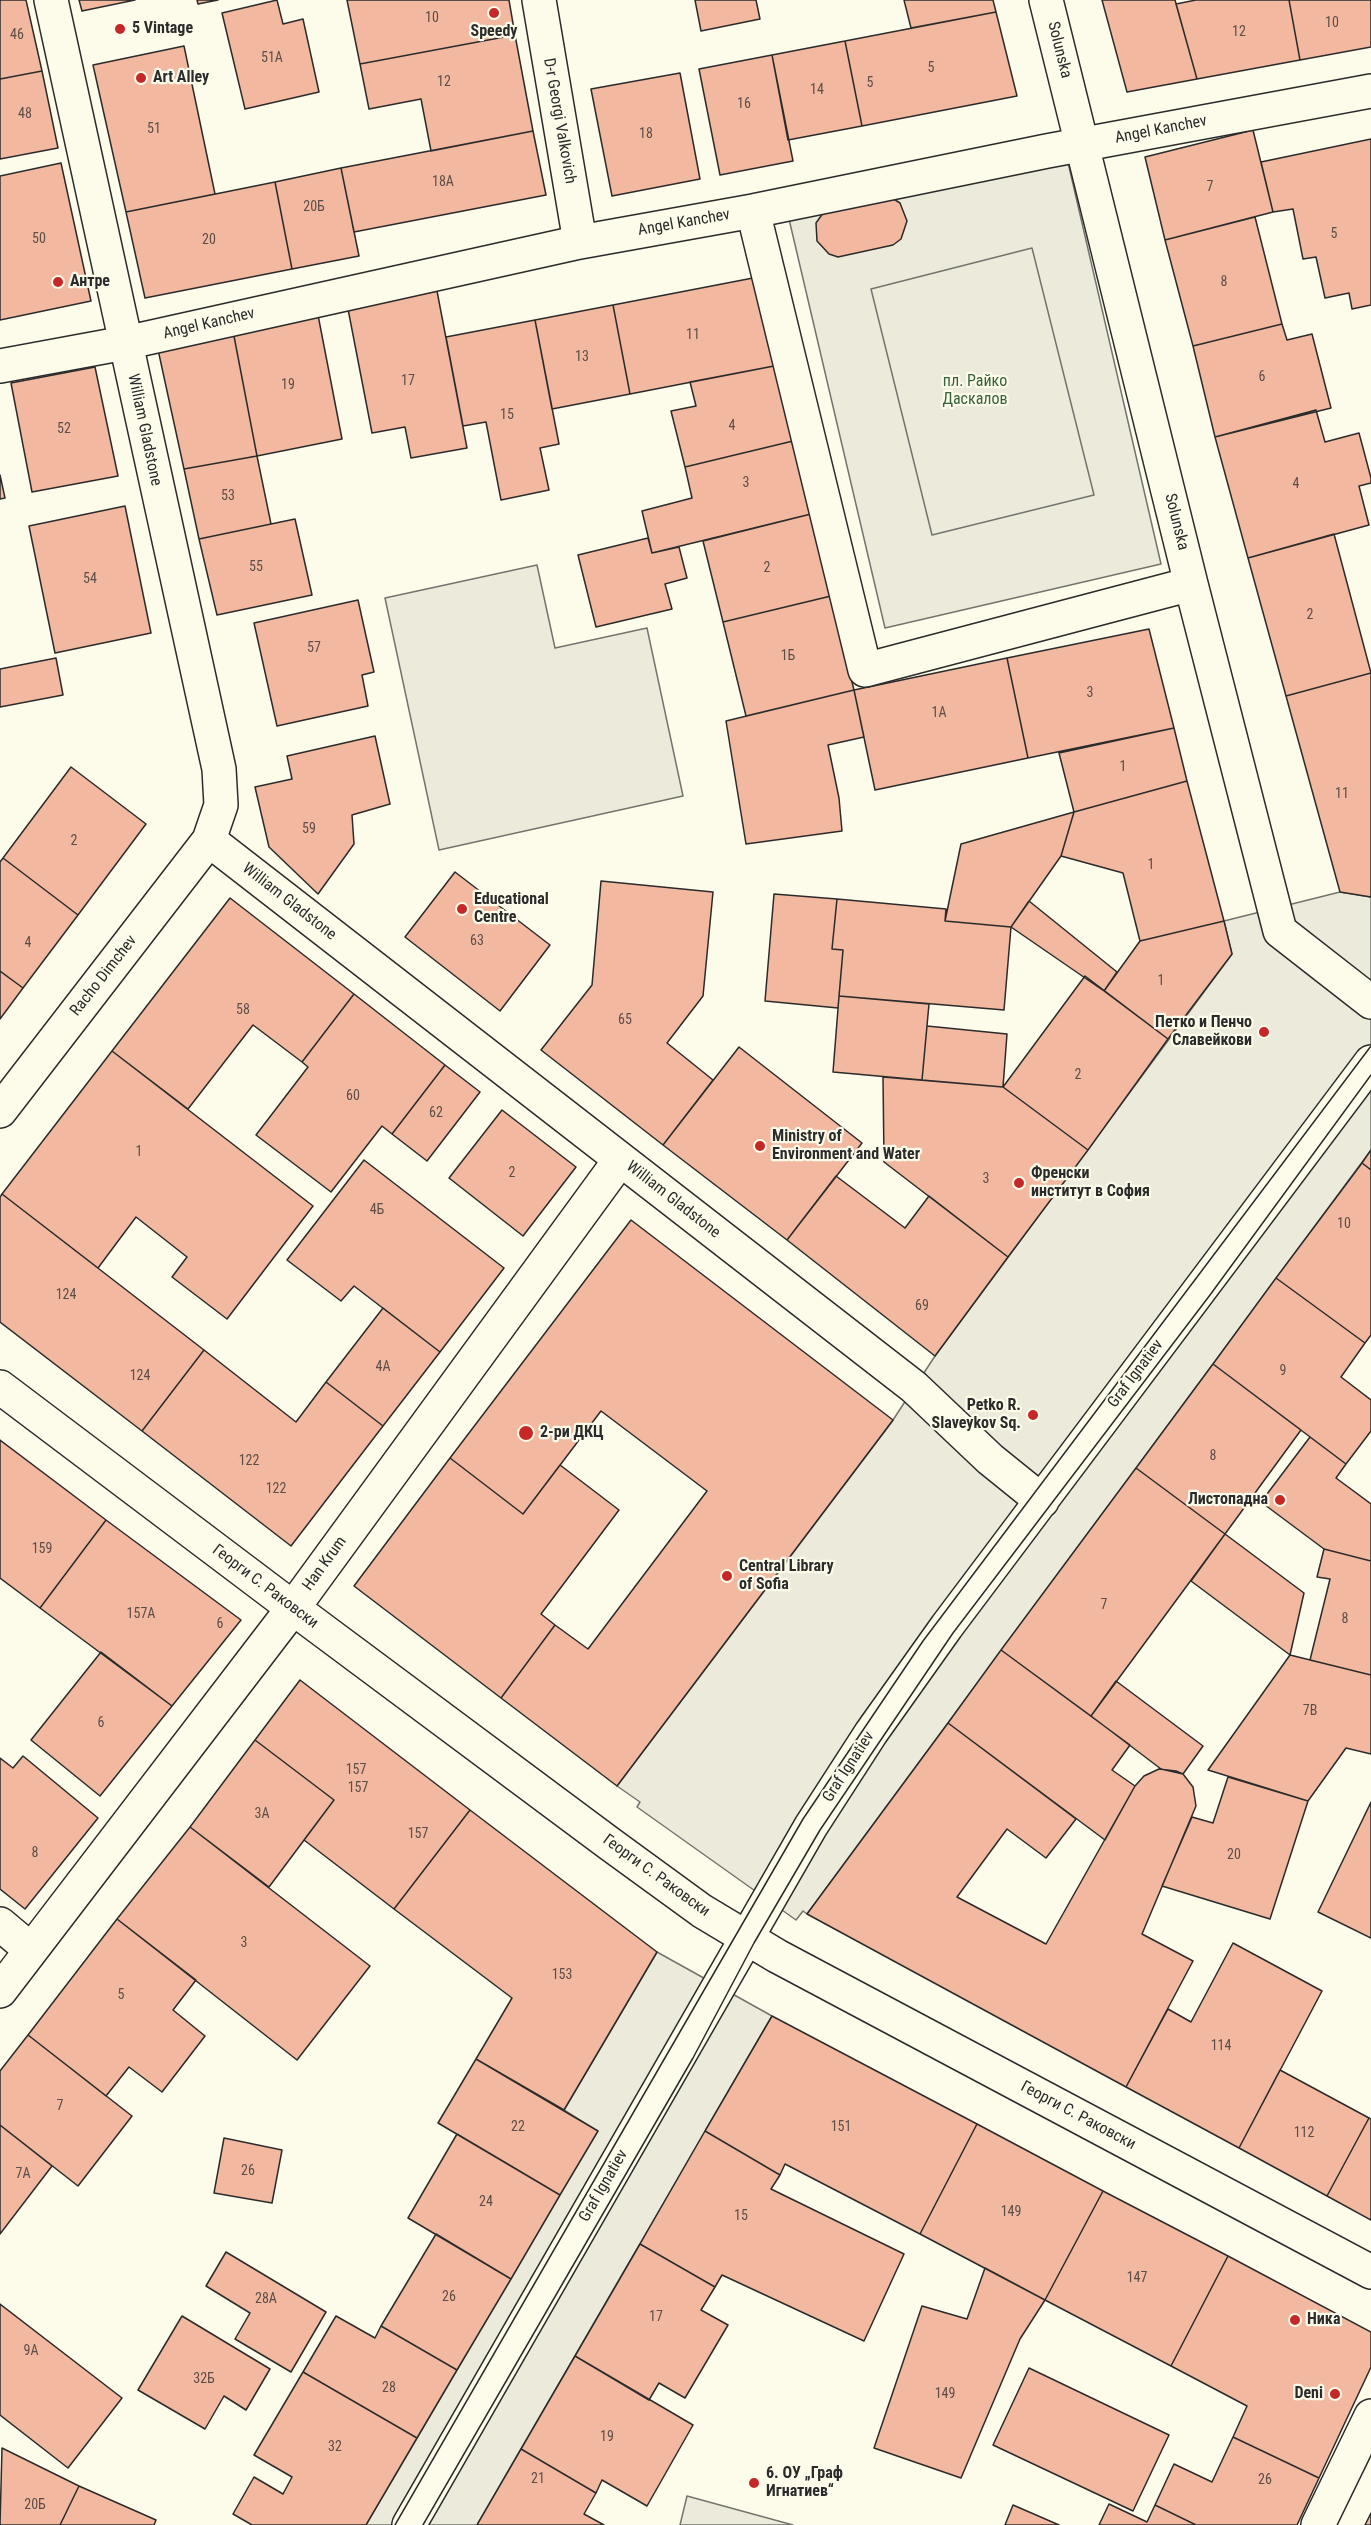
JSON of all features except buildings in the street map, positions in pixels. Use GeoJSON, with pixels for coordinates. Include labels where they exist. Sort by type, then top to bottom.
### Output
{"type":"FeatureCollection","features":[{"type":"Feature","properties":{"kind":"street","name":"William Gladstone"},"geometry":{"type":"LineString","coordinates":[[51,0],[219,769],[221,804],[209,840],[914,1388],[990,1459],[1042,1501]]}},
{"type":"Feature","properties":{"kind":"street","name":"D-r Georgi Valkovich"},"geometry":{"type":"LineString","coordinates":[[539,0],[580,242]]}},
{"type":"Feature","properties":{"kind":"street","name":"Solunska"},"geometry":{"type":"LineString","coordinates":[[1046,0],[1280,931],[1371,1002]]}},
{"type":"Feature","properties":{"kind":"street","name":"Angel Kanchev"},"geometry":{"type":"LineString","coordinates":[[0,366],[125,343],[580,242],[753,211],[1083,145],[1371,91]]}},
{"type":"Feature","properties":{"kind":"street"},"geometry":{"type":"LineString","coordinates":[[753,211],[865,670],[1191,584]]}},
{"type":"Feature","properties":{"kind":"street","name":"Racho Dimchev"},"geometry":{"type":"LineString","coordinates":[[0,1111],[209,840]]}},
{"type":"Feature","properties":{"kind":"street","name":"Graf Ignatiev"},"geometry":{"type":"LineString","coordinates":[[409,2525],[811,1826],[871,1732],[947,1626],[1371,1062]]}},
{"type":"Feature","properties":{"kind":"street","name":"Han Krum"},"geometry":{"type":"LineString","coordinates":[[0,1991],[293,1608],[620,1160]]}},
{"type":"Feature","properties":{"kind":"street","name":"Георги С. Раковски"},"geometry":{"type":"LineString","coordinates":[[0,1387],[293,1608],[702,1911],[746,1938],[1371,2272]]}},
{"type":"Feature","properties":{"kind":"street"},"geometry":{"type":"LineString","coordinates":[[0,1924],[31,1950]]}},
{"type":"Feature","properties":{"kind":"street"},"geometry":{"type":"LineString","coordinates":[[1318,2525],[1371,2416]]}},
{"type":"Feature","properties":{"kind":"green space","name":"пл. Райко Даскалов"},"geometry":{"type":"Polygon","coordinates":[[[1066,154],[1161,564],[885,628],[789,219],[1066,154]]]}},
{"type":"Feature","properties":{"kind":"green space"},"geometry":{"type":"Polygon","coordinates":[[[687,2496],[793,2525],[680,2525],[687,2496]]]}},
{"type":"Feature","properties":{"kind":"shaded area"},"geometry":{"type":"Polygon","coordinates":[[[1032,248],[1094,495],[932,535],[871,289],[1032,248]]]}},
{"type":"Feature","properties":{"kind":"shaded area"},"geometry":{"type":"Polygon","coordinates":[[[537,565],[555,648],[647,628],[683,796],[439,850],[385,598],[537,565]]]}},
{"type":"Feature","properties":{"kind":"shaded area","name":"Petko R. Slaveykov Sq."},"geometry":{"type":"Polygon","coordinates":[[[1340,892],[1371,897],[1371,1150],[807,1914],[803,1911],[796,1920],[637,1807],[640,1802],[617,1786],[891,1423],[935,1356],[1232,954],[1224,921],[1340,892]]]}},
{"type":"Feature","properties":{"kind":"shaded area"},"geometry":{"type":"Polygon","coordinates":[[[657,1952],[772,2016],[477,2525],[366,2525],[597,2131],[564,2110],[657,1952]]]}},
{"type":"Feature","properties":{"kind":"tram line"},"geometry":{"type":"LineString","coordinates":[[395,2525],[803,1819],[923,1641],[1371,1046]]}},
{"type":"Feature","properties":{"kind":"tram line"},"geometry":{"type":"LineString","coordinates":[[423,2525],[693,2058],[754,1943],[820,1830],[953,1633],[1210,1295],[1371,1075]]}},
{"type":"Feature","properties":{"kind":"place","name":"Speedy"},"geometry":{"type":"Point","coordinates":[494,13]}},
{"type":"Feature","properties":{"kind":"place","name":"5 Vintage"},"geometry":{"type":"Point","coordinates":[120,29]}},
{"type":"Feature","properties":{"kind":"place","name":"Art Alley"},"geometry":{"type":"Point","coordinates":[141,78]}},
{"type":"Feature","properties":{"kind":"place","name":"Антре"},"geometry":{"type":"Point","coordinates":[58,282]}},
{"type":"Feature","properties":{"kind":"place","name":"Educational Centre"},"geometry":{"type":"Point","coordinates":[462,909]}},
{"type":"Feature","properties":{"kind":"place","name":"Петко и Пенчо Славейкови"},"geometry":{"type":"Point","coordinates":[1264,1032]}},
{"type":"Feature","properties":{"kind":"place","name":"Ministry of Environment and Water"},"geometry":{"type":"Point","coordinates":[760,1146]}},
{"type":"Feature","properties":{"kind":"place","name":"Френски институт в София"},"geometry":{"type":"Point","coordinates":[1019,1183]}},
{"type":"Feature","properties":{"kind":"place","name":"Petko R. Slaveykov Sq."},"geometry":{"type":"Point","coordinates":[1033,1415]}},
{"type":"Feature","properties":{"kind":"place","name":"2-ри ДКЦ"},"geometry":{"type":"Point","coordinates":[526,1433]}},
{"type":"Feature","properties":{"kind":"place","name":"Листопадна"},"geometry":{"type":"Point","coordinates":[1280,1500]}},
{"type":"Feature","properties":{"kind":"place","name":"Central Library of Sofia"},"geometry":{"type":"Point","coordinates":[727,1576]}},
{"type":"Feature","properties":{"kind":"place","name":"Ника"},"geometry":{"type":"Point","coordinates":[1295,2320]}},
{"type":"Feature","properties":{"kind":"place","name":"Deni"},"geometry":{"type":"Point","coordinates":[1335,2394]}},
{"type":"Feature","properties":{"kind":"place","name":"6. ОУ „Граф Игнатиев“"},"geometry":{"type":"Point","coordinates":[754,2483]}}]}
